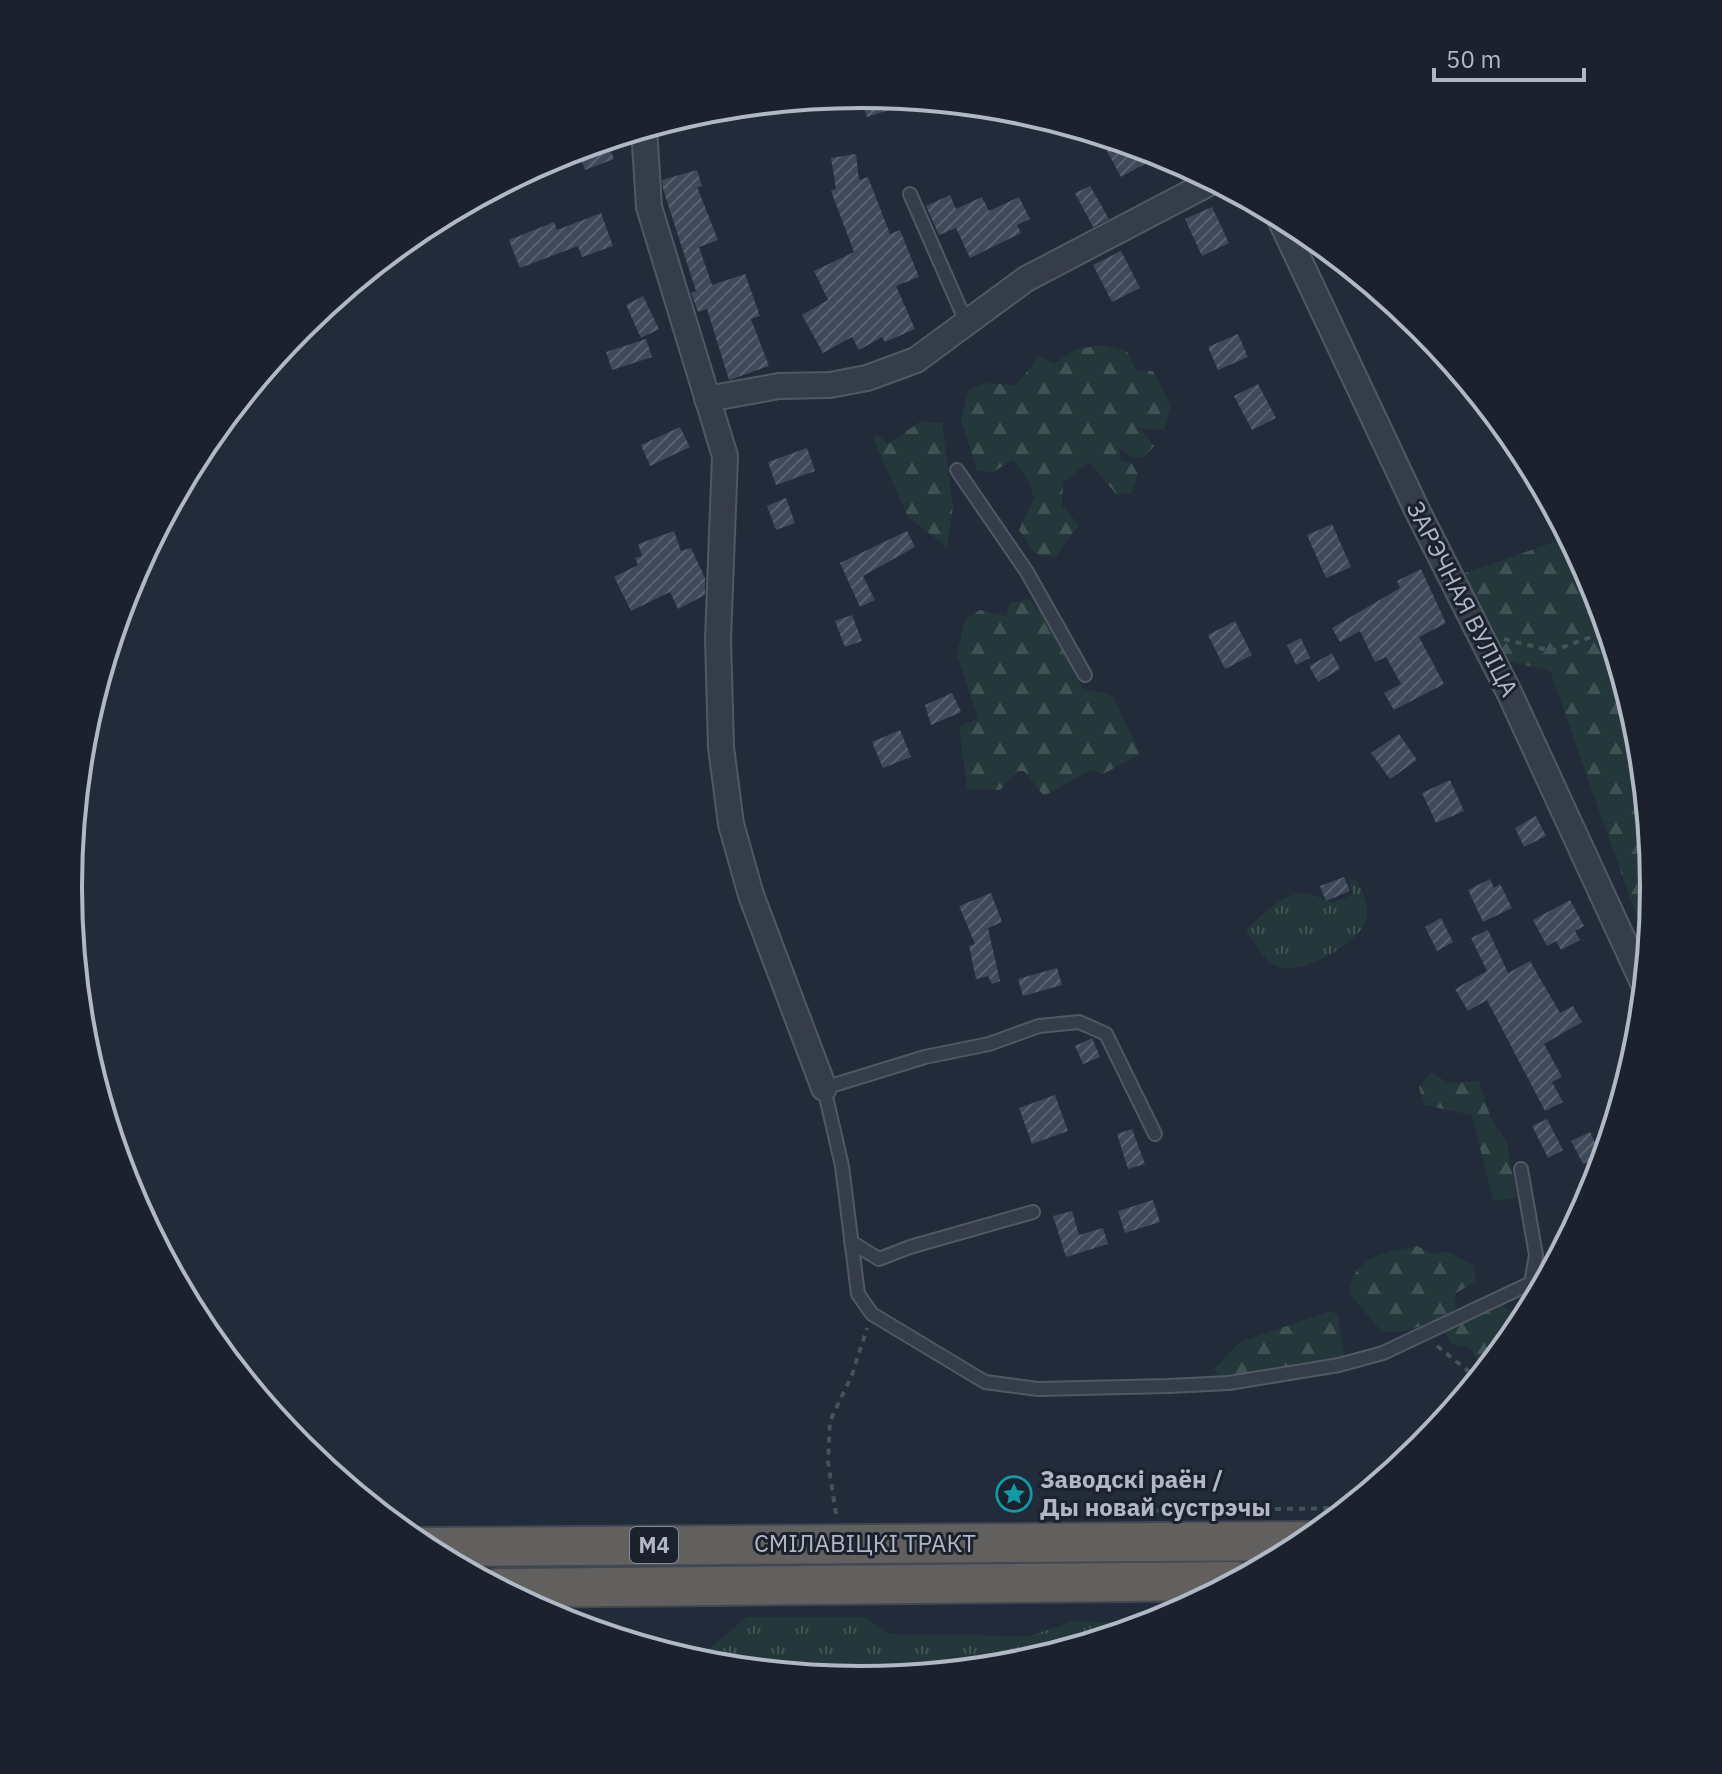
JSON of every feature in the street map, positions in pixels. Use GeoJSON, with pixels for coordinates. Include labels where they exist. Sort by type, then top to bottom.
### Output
{"type":"FeatureCollection","features":[{"type":"Feature","properties":{"kind":"highway","name":"СМІЛАВІЦКІ ТРАКТ"},"geometry":{"type":"LineString","coordinates":[[447,1547],[1284,1541]]}},
{"type":"Feature","properties":{"kind":"highway","name":"СМІЛАВІЦКІ ТРАКТ"},"geometry":{"type":"LineString","coordinates":[[520,1588],[1215,1581]]}},
{"type":"Feature","properties":{"kind":"street"},"geometry":{"type":"LineString","coordinates":[[645,139],[649,207],[725,456],[718,639],[721,747],[731,824],[751,895],[824,1088]]}},
{"type":"Feature","properties":{"kind":"street"},"geometry":{"type":"LineString","coordinates":[[707,399],[779,386],[830,385],[867,378],[916,360],[1026,279],[1146,213],[1202,186]]}},
{"type":"Feature","properties":{"kind":"street","name":"ЗАРЭЧНАЯ ВУЛІЦА"},"geometry":{"type":"LineString","coordinates":[[1287,235],[1417,510],[1482,636],[1635,966]]}},
{"type":"Feature","properties":{"kind":"lane"},"geometry":{"type":"LineString","coordinates":[[910,194],[967,324]]}},
{"type":"Feature","properties":{"kind":"lane"},"geometry":{"type":"LineString","coordinates":[[957,470],[1027,572],[1085,675]]}},
{"type":"Feature","properties":{"kind":"lane"},"geometry":{"type":"LineString","coordinates":[[1155,1134],[1106,1034],[1079,1022],[1039,1026],[989,1044],[925,1057],[824,1088],[842,1166],[858,1294],[872,1314],[985,1382],[1038,1389],[1229,1383],[1339,1365],[1383,1353],[1409,1338],[1531,1283],[1536,1255],[1521,1169]]}},
{"type":"Feature","properties":{"kind":"lane"},"geometry":{"type":"LineString","coordinates":[[851,1242],[879,1259],[1033,1212]]}},
{"type":"Feature","properties":{"kind":"path"},"geometry":{"type":"LineString","coordinates":[[1482,636],[1552,651],[1598,635]]}},
{"type":"Feature","properties":{"kind":"path"},"geometry":{"type":"LineString","coordinates":[[836,1514],[828,1462],[830,1421],[852,1375],[872,1314]]}},
{"type":"Feature","properties":{"kind":"path"},"geometry":{"type":"LineString","coordinates":[[1409,1338],[1432,1343],[1470,1373]]}},
{"type":"Feature","properties":{"kind":"green space"},"geometry":{"type":"Polygon","coordinates":[[[1104,345],[1127,352],[1136,370],[1153,371],[1171,405],[1164,430],[1140,428],[1154,446],[1144,457],[1132,457],[1119,448],[1121,460],[1132,464],[1138,474],[1132,493],[1117,495],[1089,462],[1063,483],[1062,506],[1079,525],[1055,557],[1035,554],[1019,530],[1034,498],[1027,478],[1013,460],[993,472],[977,471],[961,420],[968,391],[983,383],[1016,385],[1039,357],[1054,364],[1076,349],[1104,345]]]}},
{"type":"Feature","properties":{"kind":"green space"},"geometry":{"type":"Polygon","coordinates":[[[921,421],[942,423],[953,506],[947,547],[908,517],[873,438],[878,435],[888,444],[921,421]]]}},
{"type":"Feature","properties":{"kind":"green space"},"geometry":{"type":"Polygon","coordinates":[[[1560,542],[1599,637],[1625,735],[1638,836],[1639,913],[1635,912],[1550,671],[1502,660],[1465,573],[1560,542]]]}},
{"type":"Feature","properties":{"kind":"green space"},"geometry":{"type":"Polygon","coordinates":[[[1029,599],[1050,624],[1082,688],[1113,696],[1140,754],[1103,774],[1090,770],[1044,796],[1024,771],[1018,771],[1000,790],[967,789],[959,727],[978,718],[957,654],[965,620],[980,610],[1006,616],[1010,603],[1029,599]]]}},
{"type":"Feature","properties":{"kind":"green space"},"geometry":{"type":"Polygon","coordinates":[[[1349,879],[1357,881],[1362,891],[1367,907],[1365,923],[1340,949],[1314,963],[1289,969],[1279,967],[1264,956],[1246,930],[1274,905],[1291,896],[1308,894],[1333,903],[1353,894],[1349,879]]]}},
{"type":"Feature","properties":{"kind":"green space"},"geometry":{"type":"Polygon","coordinates":[[[1431,1072],[1448,1083],[1479,1081],[1490,1116],[1507,1144],[1517,1198],[1493,1201],[1472,1115],[1424,1105],[1419,1087],[1431,1072]]]}},
{"type":"Feature","properties":{"kind":"green space"},"geometry":{"type":"Polygon","coordinates":[[[1417,1246],[1431,1253],[1448,1252],[1473,1265],[1476,1281],[1456,1293],[1455,1310],[1411,1329],[1382,1332],[1349,1293],[1352,1280],[1364,1263],[1373,1258],[1417,1246]]]}},
{"type":"Feature","properties":{"kind":"green space"},"geometry":{"type":"Polygon","coordinates":[[[1502,1306],[1514,1312],[1479,1361],[1470,1348],[1451,1344],[1445,1331],[1502,1306]]]}},
{"type":"Feature","properties":{"kind":"green space"},"geometry":{"type":"Polygon","coordinates":[[[1330,1311],[1338,1315],[1345,1358],[1218,1378],[1215,1368],[1240,1342],[1330,1311]]]}},
{"type":"Feature","properties":{"kind":"green space"},"geometry":{"type":"Polygon","coordinates":[[[747,1617],[865,1617],[888,1634],[1029,1636],[1075,1621],[1117,1623],[1013,1651],[912,1664],[810,1664],[707,1650],[747,1617]]]}},
{"type":"Feature","properties":{"kind":"building"},"geometry":{"type":"Polygon","coordinates":[[[864,108],[892,109],[867,117],[864,108]]]}},
{"type":"Feature","properties":{"kind":"building"},"geometry":{"type":"Polygon","coordinates":[[[610,149],[614,159],[585,170],[581,160],[610,149]]]}},
{"type":"Feature","properties":{"kind":"building"},"geometry":{"type":"Polygon","coordinates":[[[1106,149],[1111,149],[1147,163],[1121,177],[1106,149]]]}},
{"type":"Feature","properties":{"kind":"building"},"geometry":{"type":"Polygon","coordinates":[[[856,154],[859,180],[868,177],[890,234],[900,230],[919,277],[896,286],[915,329],[885,342],[882,337],[859,350],[852,337],[823,353],[802,315],[828,300],[814,271],[854,252],[831,191],[836,189],[831,158],[856,154]]]}},
{"type":"Feature","properties":{"kind":"building"},"geometry":{"type":"Polygon","coordinates":[[[697,170],[702,186],[697,187],[718,240],[699,247],[712,285],[745,274],[760,316],[751,319],[769,366],[729,380],[707,309],[698,312],[691,293],[696,291],[663,189],[662,180],[697,170]]]}},
{"type":"Feature","properties":{"kind":"building"},"geometry":{"type":"Polygon","coordinates":[[[1090,186],[1109,219],[1093,227],[1075,193],[1090,186]]]}},
{"type":"Feature","properties":{"kind":"building"},"geometry":{"type":"Polygon","coordinates":[[[950,195],[956,209],[982,197],[989,211],[1019,197],[1030,219],[1017,225],[1021,233],[970,258],[956,228],[939,235],[926,206],[950,195]]]}},
{"type":"Feature","properties":{"kind":"building"},"geometry":{"type":"Polygon","coordinates":[[[1212,207],[1229,243],[1202,256],[1185,219],[1212,207]]]}},
{"type":"Feature","properties":{"kind":"building"},"geometry":{"type":"Polygon","coordinates":[[[601,213],[613,246],[582,257],[578,246],[520,268],[509,240],[554,222],[557,230],[601,213]]]}},
{"type":"Feature","properties":{"kind":"building"},"geometry":{"type":"Polygon","coordinates":[[[1121,251],[1140,288],[1112,302],[1093,265],[1121,251]]]}},
{"type":"Feature","properties":{"kind":"building"},"geometry":{"type":"Polygon","coordinates":[[[643,296],[659,329],[641,338],[626,305],[643,296]]]}},
{"type":"Feature","properties":{"kind":"building"},"geometry":{"type":"Polygon","coordinates":[[[1238,334],[1248,357],[1218,370],[1208,347],[1238,334]]]}},
{"type":"Feature","properties":{"kind":"building"},"geometry":{"type":"Polygon","coordinates":[[[646,339],[652,357],[612,370],[606,352],[646,339]]]}},
{"type":"Feature","properties":{"kind":"building"},"geometry":{"type":"Polygon","coordinates":[[[1258,384],[1276,418],[1252,430],[1234,396],[1258,384]]]}},
{"type":"Feature","properties":{"kind":"building"},"geometry":{"type":"Polygon","coordinates":[[[680,427],[690,447],[650,466],[641,445],[680,427]]]}},
{"type":"Feature","properties":{"kind":"building"},"geometry":{"type":"Polygon","coordinates":[[[807,448],[815,471],[776,485],[768,462],[807,448]]]}},
{"type":"Feature","properties":{"kind":"building"},"geometry":{"type":"Polygon","coordinates":[[[786,498],[795,523],[776,530],[767,506],[786,498]]]}},
{"type":"Feature","properties":{"kind":"building"},"geometry":{"type":"Polygon","coordinates":[[[1332,524],[1351,567],[1326,578],[1307,535],[1332,524]]]}},
{"type":"Feature","properties":{"kind":"building"},"geometry":{"type":"Polygon","coordinates":[[[674,531],[681,551],[691,548],[705,578],[705,595],[678,609],[670,592],[631,611],[614,577],[638,565],[635,558],[642,556],[638,544],[674,531]]]}},
{"type":"Feature","properties":{"kind":"building"},"geometry":{"type":"Polygon","coordinates":[[[907,531],[915,547],[863,576],[875,600],[860,607],[840,563],[907,531]]]}},
{"type":"Feature","properties":{"kind":"building"},"geometry":{"type":"Polygon","coordinates":[[[1421,569],[1446,623],[1419,637],[1444,684],[1394,710],[1384,693],[1401,684],[1386,657],[1375,662],[1360,631],[1340,642],[1332,628],[1400,588],[1397,581],[1421,569]]]}},
{"type":"Feature","properties":{"kind":"building"},"geometry":{"type":"Polygon","coordinates":[[[852,615],[862,641],[845,647],[835,621],[852,615]]]}},
{"type":"Feature","properties":{"kind":"building"},"geometry":{"type":"Polygon","coordinates":[[[1235,621],[1252,655],[1225,669],[1208,635],[1235,621]]]}},
{"type":"Feature","properties":{"kind":"building"},"geometry":{"type":"Polygon","coordinates":[[[1301,638],[1310,658],[1296,665],[1287,645],[1301,638]]]}},
{"type":"Feature","properties":{"kind":"building"},"geometry":{"type":"Polygon","coordinates":[[[1332,653],[1340,669],[1318,682],[1309,666],[1332,653]]]}},
{"type":"Feature","properties":{"kind":"building"},"geometry":{"type":"Polygon","coordinates":[[[952,693],[961,712],[931,725],[925,705],[952,693]]]}},
{"type":"Feature","properties":{"kind":"building"},"geometry":{"type":"Polygon","coordinates":[[[900,730],[911,757],[883,768],[872,742],[900,730]]]}},
{"type":"Feature","properties":{"kind":"building"},"geometry":{"type":"Polygon","coordinates":[[[1399,734],[1417,760],[1390,779],[1371,753],[1399,734]]]}},
{"type":"Feature","properties":{"kind":"building"},"geometry":{"type":"Polygon","coordinates":[[[1450,780],[1464,811],[1436,823],[1422,793],[1450,780]]]}},
{"type":"Feature","properties":{"kind":"building"},"geometry":{"type":"Polygon","coordinates":[[[1536,816],[1546,836],[1524,847],[1515,828],[1536,816]]]}},
{"type":"Feature","properties":{"kind":"building"},"geometry":{"type":"Polygon","coordinates":[[[1344,877],[1350,891],[1326,901],[1320,886],[1344,877]]]}},
{"type":"Feature","properties":{"kind":"building"},"geometry":{"type":"Polygon","coordinates":[[[1490,879],[1494,888],[1500,884],[1512,908],[1483,922],[1468,890],[1490,879]]]}},
{"type":"Feature","properties":{"kind":"building"},"geometry":{"type":"Polygon","coordinates":[[[991,893],[1002,922],[988,928],[1000,981],[992,984],[988,976],[976,979],[969,946],[975,944],[959,906],[991,893]]]}},
{"type":"Feature","properties":{"kind":"building"},"geometry":{"type":"Polygon","coordinates":[[[1570,900],[1584,926],[1575,931],[1580,940],[1561,950],[1556,941],[1547,946],[1533,920],[1570,900]]]}},
{"type":"Feature","properties":{"kind":"building"},"geometry":{"type":"Polygon","coordinates":[[[1441,918],[1453,942],[1437,951],[1425,927],[1441,918]]]}},
{"type":"Feature","properties":{"kind":"building"},"geometry":{"type":"Polygon","coordinates":[[[1488,930],[1508,973],[1530,961],[1560,1013],[1573,1006],[1582,1022],[1544,1044],[1562,1077],[1552,1082],[1563,1102],[1545,1111],[1487,1000],[1468,1011],[1455,989],[1487,971],[1471,938],[1488,930]]]}},
{"type":"Feature","properties":{"kind":"building"},"geometry":{"type":"Polygon","coordinates":[[[1057,968],[1062,985],[1023,996],[1018,979],[1057,968]]]}},
{"type":"Feature","properties":{"kind":"building"},"geometry":{"type":"Polygon","coordinates":[[[1092,1038],[1100,1057],[1083,1064],[1075,1046],[1092,1038]]]}},
{"type":"Feature","properties":{"kind":"building"},"geometry":{"type":"Polygon","coordinates":[[[1055,1095],[1068,1131],[1032,1144],[1019,1108],[1055,1095]]]}},
{"type":"Feature","properties":{"kind":"building"},"geometry":{"type":"Polygon","coordinates":[[[1547,1119],[1563,1150],[1548,1158],[1532,1126],[1547,1119]]]}},
{"type":"Feature","properties":{"kind":"building"},"geometry":{"type":"Polygon","coordinates":[[[1132,1129],[1145,1164],[1128,1169],[1117,1134],[1132,1129]]]}},
{"type":"Feature","properties":{"kind":"building"},"geometry":{"type":"Polygon","coordinates":[[[1590,1132],[1596,1145],[1590,1160],[1583,1164],[1571,1141],[1590,1132]]]}},
{"type":"Feature","properties":{"kind":"building"},"geometry":{"type":"Polygon","coordinates":[[[1153,1200],[1160,1222],[1125,1233],[1118,1211],[1153,1200]]]}},
{"type":"Feature","properties":{"kind":"building"},"geometry":{"type":"Polygon","coordinates":[[[1072,1211],[1079,1235],[1103,1228],[1108,1244],[1066,1257],[1053,1216],[1072,1211]]]}},
{"type":"Feature","properties":{"kind":"place","name":"Заводскі раён / Ды новай сустрэчы"},"geometry":{"type":"Point","coordinates":[1014,1494]}}]}
